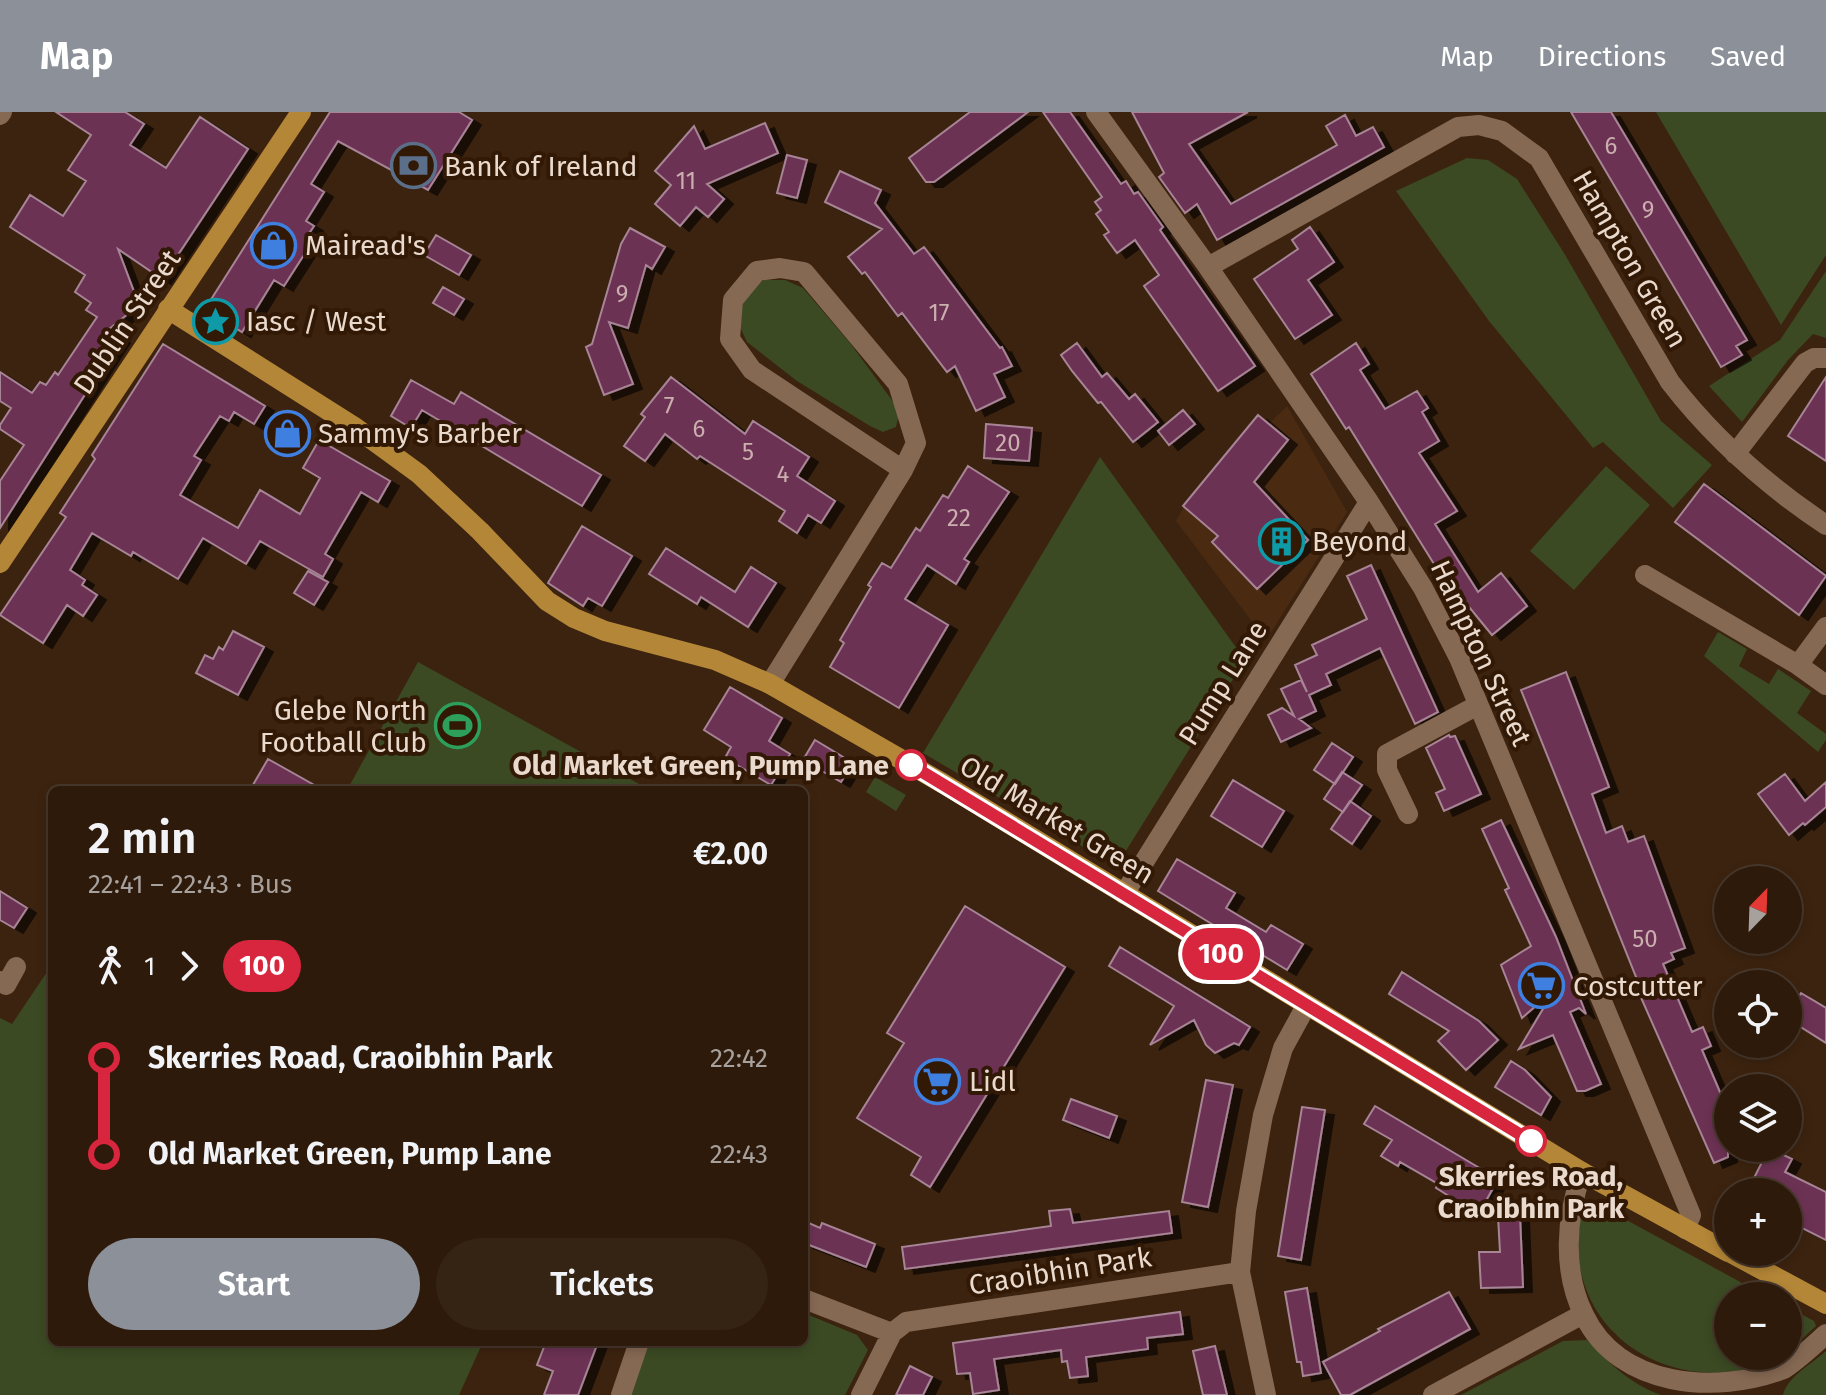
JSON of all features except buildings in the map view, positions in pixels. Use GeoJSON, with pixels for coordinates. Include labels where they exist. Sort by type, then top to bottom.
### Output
{"type":"FeatureCollection","features":[{"type":"Feature","properties":{"kind":"main road","name":"Dublin Street"},"geometry":{"type":"LineString","coordinates":[[0,563],[301,112]]}},
{"type":"Feature","properties":{"kind":"main road","name":"Old Market Green"},"geometry":{"type":"LineString","coordinates":[[168,309],[356,428],[419,474],[480,531],[547,601],[565,612],[605,631],[715,660],[770,684],[944,784],[1582,1172],[1714,1245]]}},
{"type":"Feature","properties":{"kind":"main road","name":"Old Market Green"},"geometry":{"type":"LineString","coordinates":[[1754,1266],[1826,1304]]}},
{"type":"Feature","properties":{"kind":"street","name":"Hampton Street"},"geometry":{"type":"LineString","coordinates":[[1096,112],[1208,267],[1369,502],[1423,588],[1459,658],[1691,1215],[1685,1229]]}},
{"type":"Feature","properties":{"kind":"street","name":"Hampton Green"},"geometry":{"type":"LineString","coordinates":[[1208,267],[1458,127],[1479,125],[1502,131],[1539,158],[1670,382],[1696,416],[1793,503],[1826,525]]}},
{"type":"Feature","properties":{"kind":"street"},"geometry":{"type":"LineString","coordinates":[[770,684],[903,470],[916,443],[898,384],[804,272],[780,268],[757,271],[733,300],[730,339],[752,370],[903,470]]}},
{"type":"Feature","properties":{"kind":"street"},"geometry":{"type":"LineString","coordinates":[[1735,454],[1805,363],[1814,358],[1826,358]]}},
{"type":"Feature","properties":{"kind":"street","name":"Pump Lane"},"geometry":{"type":"LineString","coordinates":[[1124,894],[1369,502]]}},
{"type":"Feature","properties":{"kind":"street"},"geometry":{"type":"LineString","coordinates":[[1645,575],[1798,665],[1826,685]]}},
{"type":"Feature","properties":{"kind":"street"},"geometry":{"type":"LineString","coordinates":[[1798,665],[1826,627]]}},
{"type":"Feature","properties":{"kind":"street"},"geometry":{"type":"LineString","coordinates":[[1408,814],[1387,770],[1387,754],[1478,705]]}},
{"type":"Feature","properties":{"kind":"street"},"geometry":{"type":"LineString","coordinates":[[0,981],[6,985],[16,967]]}},
{"type":"Feature","properties":{"kind":"street"},"geometry":{"type":"LineString","coordinates":[[1266,1395],[1240,1272],[1246,1211],[1263,1115],[1283,1048],[1306,1006]]}},
{"type":"Feature","properties":{"kind":"street"},"geometry":{"type":"LineString","coordinates":[[1582,1172],[1572,1200],[1569,1258],[1573,1283],[1583,1314],[1592,1329],[1634,1369],[1662,1384],[1692,1390],[1746,1384],[1767,1386],[1826,1334]]}},
{"type":"Feature","properties":{"kind":"street","name":"Craoibhin Park"},"geometry":{"type":"LineString","coordinates":[[892,1333],[906,1322],[1240,1272]]}},
{"type":"Feature","properties":{"kind":"street"},"geometry":{"type":"LineString","coordinates":[[808,1301],[892,1333],[861,1395]]}},
{"type":"Feature","properties":{"kind":"street"},"geometry":{"type":"LineString","coordinates":[[1433,1395],[1583,1314]]}},
{"type":"Feature","properties":{"kind":"street"},"geometry":{"type":"LineString","coordinates":[[621,1395],[638,1346]]}},
{"type":"Feature","properties":{"kind":"shaded area"},"geometry":{"type":"Polygon","coordinates":[[[1287,406],[1347,512],[1266,640],[1176,521],[1183,509],[1287,406]]]}},
{"type":"Feature","properties":{"kind":"green space"},"geometry":{"type":"Polygon","coordinates":[[[1656,112],[1826,112],[1826,255],[1781,325],[1656,112]]]}},
{"type":"Feature","properties":{"kind":"green space"},"geometry":{"type":"Polygon","coordinates":[[[1467,158],[1488,160],[1517,179],[1564,253],[1661,421],[1712,465],[1673,508],[1603,442],[1593,448],[1489,321],[1396,191],[1467,158]]]}},
{"type":"Feature","properties":{"kind":"green space"},"geometry":{"type":"Polygon","coordinates":[[[1826,271],[1826,338],[1813,334],[1788,360],[1742,422],[1709,386],[1780,340],[1826,271]]]}},
{"type":"Feature","properties":{"kind":"green space"},"geometry":{"type":"Polygon","coordinates":[[[765,280],[785,280],[803,288],[850,343],[897,407],[896,427],[883,432],[870,426],[797,381],[747,342],[741,329],[740,308],[753,285],[765,280]]]}},
{"type":"Feature","properties":{"kind":"green space"},"geometry":{"type":"Polygon","coordinates":[[[1100,457],[1245,660],[1119,862],[1097,855],[923,753],[1100,457]]]}},
{"type":"Feature","properties":{"kind":"green space"},"geometry":{"type":"Polygon","coordinates":[[[1606,466],[1650,505],[1574,590],[1530,551],[1606,466]]]}},
{"type":"Feature","properties":{"kind":"green space"},"geometry":{"type":"Polygon","coordinates":[[[1718,632],[1747,649],[1739,666],[1769,684],[1778,669],[1811,691],[1797,713],[1826,734],[1826,740],[1818,752],[1704,656],[1718,632]]]}},
{"type":"Feature","properties":{"kind":"green space","name":"Glebe North Football Club"},"geometry":{"type":"Polygon","coordinates":[[[418,662],[643,786],[349,786],[418,662]]]}},
{"type":"Feature","properties":{"kind":"green space"},"geometry":{"type":"Polygon","coordinates":[[[875,777],[906,795],[896,811],[866,792],[875,777]]]}},
{"type":"Feature","properties":{"kind":"green space"},"geometry":{"type":"Polygon","coordinates":[[[48,973],[48,1346],[481,1346],[459,1395],[0,1395],[0,1018],[12,1024],[48,973]]]}},
{"type":"Feature","properties":{"kind":"green space"},"geometry":{"type":"Polygon","coordinates":[[[1588,1199],[1740,1282],[1714,1282],[1714,1370],[1735,1370],[1693,1371],[1664,1364],[1637,1351],[1614,1333],[1596,1309],[1583,1280],[1578,1250],[1583,1200],[1588,1199]]]}},
{"type":"Feature","properties":{"kind":"green space"},"geometry":{"type":"Polygon","coordinates":[[[808,1315],[857,1335],[868,1350],[845,1395],[630,1395],[647,1346],[808,1346],[808,1315]]]}},
{"type":"Feature","properties":{"kind":"green space"},"geometry":{"type":"Polygon","coordinates":[[[1802,1315],[1814,1321],[1816,1326],[1802,1339],[1802,1315]]]}},
{"type":"Feature","properties":{"kind":"green space"},"geometry":{"type":"Polygon","coordinates":[[[1587,1340],[1630,1379],[1661,1395],[1461,1395],[1563,1341],[1587,1340]]]}},
{"type":"Feature","properties":{"kind":"green space"},"geometry":{"type":"Polygon","coordinates":[[[1826,1351],[1826,1395],[1783,1395],[1795,1376],[1826,1351]]]}},
{"type":"Feature","properties":{"kind":"bus line","name":"100"},"geometry":{"type":"LineString","coordinates":[[911,765],[1531,1141]]}},
{"type":"Feature","properties":{"kind":"place","name":"Bank of Ireland"},"geometry":{"type":"Point","coordinates":[413,166]}},
{"type":"Feature","properties":{"kind":"place","name":"Mairead's"},"geometry":{"type":"Point","coordinates":[274,245]}},
{"type":"Feature","properties":{"kind":"place","name":"Iasc / West"},"geometry":{"type":"Point","coordinates":[215,321]}},
{"type":"Feature","properties":{"kind":"place","name":"Sammy's Barber"},"geometry":{"type":"Point","coordinates":[287,433]}},
{"type":"Feature","properties":{"kind":"place","name":"Beyond"},"geometry":{"type":"Point","coordinates":[1281,541]}},
{"type":"Feature","properties":{"kind":"place","name":"Glebe North Football Club"},"geometry":{"type":"Point","coordinates":[458,726]}},
{"type":"Feature","properties":{"kind":"place","name":"Old Market Green, Pump Lane"},"geometry":{"type":"Point","coordinates":[911,765]}},
{"type":"Feature","properties":{"kind":"place","name":"Costcutter"},"geometry":{"type":"Point","coordinates":[1542,986]}},
{"type":"Feature","properties":{"kind":"place","name":"Lidl"},"geometry":{"type":"Point","coordinates":[938,1081]}},
{"type":"Feature","properties":{"kind":"place","name":"Skerries Road, Craoibhin Park"},"geometry":{"type":"Point","coordinates":[1531,1141]}}]}
